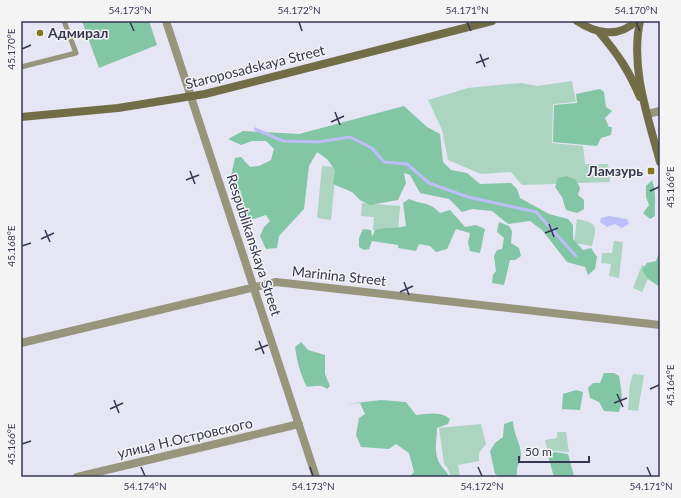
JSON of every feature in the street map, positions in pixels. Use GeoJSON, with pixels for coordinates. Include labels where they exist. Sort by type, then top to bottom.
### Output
{"type":"FeatureCollection","features":[{"type":"Feature","properties":{"kind":"main road","name":"Staroposadskaya Street"},"geometry":{"type":"LineString","coordinates":[[21,117],[118,108],[192,97],[492,21]]}},
{"type":"Feature","properties":{"kind":"main road"},"geometry":{"type":"LineString","coordinates":[[577,21],[588,28],[599,32],[612,33],[624,29],[636,21]]}},
{"type":"Feature","properties":{"kind":"main road"},"geometry":{"type":"LineString","coordinates":[[640,21],[636,50],[647,114],[660,162]]}},
{"type":"Feature","properties":{"kind":"main road"},"geometry":{"type":"LineString","coordinates":[[599,32],[619,56],[631,75],[647,114]]}},
{"type":"Feature","properties":{"kind":"street","name":"Respublikanskaya Street"},"geometry":{"type":"LineString","coordinates":[[166,21],[316,477]]}},
{"type":"Feature","properties":{"kind":"street"},"geometry":{"type":"LineString","coordinates":[[647,114],[660,111]]}},
{"type":"Feature","properties":{"kind":"street","name":"Marinina Street"},"geometry":{"type":"LineString","coordinates":[[21,344],[276,282],[660,325]]}},
{"type":"Feature","properties":{"kind":"street","name":"улица Н.Островского"},"geometry":{"type":"LineString","coordinates":[[77,477],[299,424]]}},
{"type":"Feature","properties":{"kind":"lane"},"geometry":{"type":"LineString","coordinates":[[21,67],[76,53],[64,21]]}},
{"type":"Feature","properties":{"kind":"green space"},"geometry":{"type":"Polygon","coordinates":[[[82,21],[149,21],[157,45],[99,68],[82,21]]]}},
{"type":"Feature","properties":{"kind":"green space"},"geometry":{"type":"Polygon","coordinates":[[[572,81],[576,102],[553,104],[552,143],[583,146],[585,164],[608,164],[610,182],[522,185],[511,172],[481,174],[448,160],[442,130],[428,100],[468,88],[522,83],[537,86],[572,81]]]}},
{"type":"Feature","properties":{"kind":"green space"},"geometry":{"type":"Polygon","coordinates":[[[600,89],[604,92],[606,107],[612,111],[605,118],[609,127],[612,127],[611,135],[601,138],[597,146],[553,142],[554,105],[577,103],[576,94],[600,89]]]}},
{"type":"Feature","properties":{"kind":"green space"},"geometry":{"type":"Polygon","coordinates":[[[404,106],[427,127],[440,134],[443,162],[451,170],[467,173],[480,184],[511,183],[517,189],[520,198],[549,214],[568,219],[573,225],[573,239],[583,250],[591,248],[597,257],[595,269],[588,275],[585,267],[567,262],[542,230],[530,221],[508,224],[492,211],[472,209],[462,212],[449,199],[420,193],[410,175],[404,173],[406,183],[398,200],[370,205],[360,200],[352,192],[333,184],[335,170],[327,159],[317,152],[309,166],[304,209],[279,236],[277,248],[266,249],[260,236],[264,227],[270,221],[266,215],[254,219],[242,219],[230,180],[235,158],[241,157],[250,167],[259,166],[271,160],[274,149],[266,141],[252,141],[241,145],[228,139],[243,131],[299,134],[404,106]]]}},
{"type":"Feature","properties":{"kind":"green space"},"geometry":{"type":"Polygon","coordinates":[[[322,166],[336,167],[331,220],[317,218],[322,166]]]}},
{"type":"Feature","properties":{"kind":"green space"},"geometry":{"type":"Polygon","coordinates":[[[567,176],[576,180],[580,188],[578,195],[584,200],[584,209],[577,213],[566,210],[562,197],[555,187],[558,178],[567,176]]]}},
{"type":"Feature","properties":{"kind":"green space"},"geometry":{"type":"Polygon","coordinates":[[[652,180],[655,194],[655,216],[650,219],[643,213],[649,205],[646,197],[646,186],[652,180]]]}},
{"type":"Feature","properties":{"kind":"green space"},"geometry":{"type":"Polygon","coordinates":[[[409,199],[429,205],[440,213],[450,210],[465,227],[476,225],[485,229],[480,253],[470,251],[468,243],[470,233],[456,229],[447,249],[436,252],[430,246],[419,244],[416,251],[398,248],[398,245],[372,241],[369,249],[364,250],[359,247],[359,238],[363,229],[371,230],[372,237],[375,230],[406,226],[403,203],[409,199]]]}},
{"type":"Feature","properties":{"kind":"green space"},"geometry":{"type":"Polygon","coordinates":[[[362,203],[400,206],[398,232],[373,230],[374,217],[361,216],[362,203]]]}},
{"type":"Feature","properties":{"kind":"green space"},"geometry":{"type":"Polygon","coordinates":[[[577,219],[589,222],[594,226],[595,234],[592,246],[574,243],[577,219]]]}},
{"type":"Feature","properties":{"kind":"green space"},"geometry":{"type":"Polygon","coordinates":[[[499,222],[509,226],[512,231],[511,243],[519,248],[521,256],[515,260],[510,260],[504,285],[492,283],[493,275],[496,271],[494,256],[497,250],[502,249],[504,238],[497,232],[499,222]]]}},
{"type":"Feature","properties":{"kind":"green space"},"geometry":{"type":"Polygon","coordinates":[[[614,241],[623,242],[619,278],[609,276],[611,264],[601,263],[602,253],[612,253],[614,241]]]}},
{"type":"Feature","properties":{"kind":"green space"},"geometry":{"type":"Polygon","coordinates":[[[660,250],[660,287],[648,279],[642,270],[647,263],[656,261],[660,250]]]}},
{"type":"Feature","properties":{"kind":"green space"},"geometry":{"type":"Polygon","coordinates":[[[642,265],[652,270],[642,292],[633,288],[642,265]]]}},
{"type":"Feature","properties":{"kind":"green space"},"geometry":{"type":"Polygon","coordinates":[[[301,342],[308,350],[325,355],[325,374],[330,386],[327,389],[320,386],[307,387],[299,367],[295,347],[301,342]]]}},
{"type":"Feature","properties":{"kind":"green space"},"geometry":{"type":"Polygon","coordinates":[[[604,373],[614,373],[619,376],[622,398],[619,412],[604,411],[599,402],[590,398],[588,388],[593,383],[600,383],[604,373]]]}},
{"type":"Feature","properties":{"kind":"green space"},"geometry":{"type":"Polygon","coordinates":[[[633,374],[644,375],[638,411],[628,410],[630,384],[633,374]]]}},
{"type":"Feature","properties":{"kind":"green space"},"geometry":{"type":"Polygon","coordinates":[[[576,390],[583,392],[580,410],[562,409],[563,394],[576,390]]]}},
{"type":"Feature","properties":{"kind":"green space"},"geometry":{"type":"Polygon","coordinates":[[[381,400],[406,402],[416,415],[438,414],[446,416],[450,419],[448,424],[437,428],[436,446],[438,460],[449,477],[409,477],[414,472],[409,453],[396,444],[389,449],[361,447],[356,435],[359,418],[365,414],[360,403],[347,404],[381,400]]]}},
{"type":"Feature","properties":{"kind":"green space"},"geometry":{"type":"Polygon","coordinates":[[[513,421],[514,430],[521,453],[517,476],[501,477],[495,474],[490,451],[495,443],[503,437],[504,424],[513,421]]]}},
{"type":"Feature","properties":{"kind":"green space"},"geometry":{"type":"Polygon","coordinates":[[[481,424],[486,444],[479,453],[479,461],[458,465],[460,477],[451,477],[444,464],[439,428],[481,424]]]}},
{"type":"Feature","properties":{"kind":"green space"},"geometry":{"type":"Polygon","coordinates":[[[557,432],[566,432],[569,452],[553,451],[548,455],[545,440],[557,438],[557,432]]]}},
{"type":"Feature","properties":{"kind":"green space"},"geometry":{"type":"Polygon","coordinates":[[[554,452],[568,454],[573,477],[554,477],[548,456],[554,452]]]}},
{"type":"Feature","properties":{"kind":"water"},"geometry":{"type":"Polygon","coordinates":[[[609,216],[627,219],[629,224],[622,228],[615,224],[607,227],[600,222],[601,218],[609,216]]]}},
{"type":"Feature","properties":{"kind":"waterway"},"geometry":{"type":"LineString","coordinates":[[255,129],[283,141],[318,142],[350,137],[372,148],[384,162],[407,164],[429,183],[468,197],[536,212],[576,256]]}},
{"type":"Feature","properties":{"kind":"place","name":"Адмирал"},"geometry":{"type":"Point","coordinates":[40,33]}},
{"type":"Feature","properties":{"kind":"place","name":"Ламзурь"},"geometry":{"type":"Point","coordinates":[651,171]}}]}
